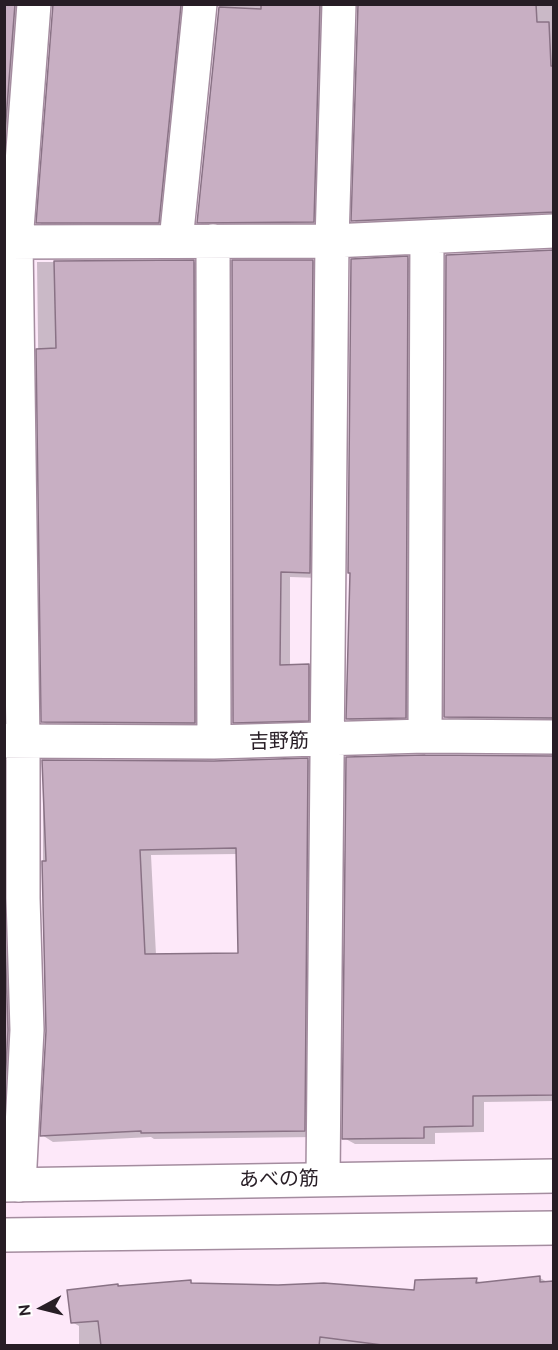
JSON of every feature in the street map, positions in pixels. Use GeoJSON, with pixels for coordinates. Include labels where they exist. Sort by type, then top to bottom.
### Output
{"type":"FeatureCollection","features":[{"type":"Feature","properties":{"kind":"street"},"geometry":{"type":"LineString","coordinates":[[12,1185],[27,1030],[14,898],[10,242],[34,4]]}},
{"type":"Feature","properties":{"kind":"street"},"geometry":{"type":"LineString","coordinates":[[176,241],[200,4]]}},
{"type":"Feature","properties":{"kind":"street"},"geometry":{"type":"LineString","coordinates":[[323,1178],[332,242],[339,4]]}},
{"type":"Feature","properties":{"kind":"street"},"geometry":{"type":"LineString","coordinates":[[10,242],[332,242],[554,231]]}},
{"type":"Feature","properties":{"kind":"street"},"geometry":{"type":"LineString","coordinates":[[425,736],[427,237]]}},
{"type":"Feature","properties":{"kind":"street"},"geometry":{"type":"LineString","coordinates":[[213,241],[214,742]]}},
{"type":"Feature","properties":{"kind":"street","name":"吉野筋"},"geometry":{"type":"LineString","coordinates":[[14,741],[214,742],[425,736],[554,737]]}},
{"type":"Feature","properties":{"kind":"street","name":"あべの筋"},"geometry":{"type":"LineString","coordinates":[[12,1185],[323,1178],[554,1176]]}},
{"type":"Feature","properties":{"kind":"street"},"geometry":{"type":"LineString","coordinates":[[4,1235],[554,1228]]}},
{"type":"Feature","properties":{"kind":"building"},"geometry":{"type":"Polygon","coordinates":[[[4,4],[15,4],[4,145],[4,4]]]}},
{"type":"Feature","properties":{"kind":"building"},"geometry":{"type":"Polygon","coordinates":[[[53,4],[181,5],[159,223],[36,223],[53,4]]]}},
{"type":"Feature","properties":{"kind":"building"},"geometry":{"type":"Polygon","coordinates":[[[261,4],[320,4],[314,222],[197,223],[219,7],[261,9],[261,4]]]}},
{"type":"Feature","properties":{"kind":"building"},"geometry":{"type":"Polygon","coordinates":[[[358,4],[536,4],[537,22],[549,22],[551,66],[554,66],[554,212],[351,221],[358,4]]]}},
{"type":"Feature","properties":{"kind":"building"},"geometry":{"type":"Polygon","coordinates":[[[554,250],[554,718],[444,717],[446,255],[554,250]]]}},
{"type":"Feature","properties":{"kind":"building"},"geometry":{"type":"Polygon","coordinates":[[[408,256],[406,718],[346,719],[350,573],[348,573],[351,259],[408,256]]]}},
{"type":"Feature","properties":{"kind":"building"},"geometry":{"type":"Polygon","coordinates":[[[194,260],[195,723],[41,722],[36,349],[56,348],[54,261],[194,260]]]}},
{"type":"Feature","properties":{"kind":"building"},"geometry":{"type":"Polygon","coordinates":[[[232,260],[313,260],[310,573],[281,572],[280,665],[309,664],[309,721],[233,723],[232,260]]]}},
{"type":"Feature","properties":{"kind":"building"},"geometry":{"type":"Polygon","coordinates":[[[554,756],[554,1095],[473,1096],[473,1126],[424,1127],[424,1138],[342,1139],[346,757],[554,756]]]}},
{"type":"Feature","properties":{"kind":"building"},"geometry":{"type":"Polygon","coordinates":[[[308,758],[305,1131],[141,1133],[141,1131],[40,1136],[46,1031],[42,861],[46,861],[42,760],[214,761],[308,758]],[[236,848],[140,850],[145,954],[238,953],[236,848]]]}},
{"type":"Feature","properties":{"kind":"building"},"geometry":{"type":"Polygon","coordinates":[[[4,907],[8,1030],[4,1102],[4,907]]]}},
{"type":"Feature","properties":{"kind":"building"},"geometry":{"type":"Polygon","coordinates":[[[540,1276],[540,1282],[554,1281],[554,1346],[390,1346],[320,1337],[319,1346],[101,1346],[98,1321],[71,1323],[67,1290],[118,1284],[118,1286],[191,1280],[191,1283],[278,1285],[324,1283],[414,1290],[415,1280],[477,1278],[476,1283],[540,1276]]]}}]}
